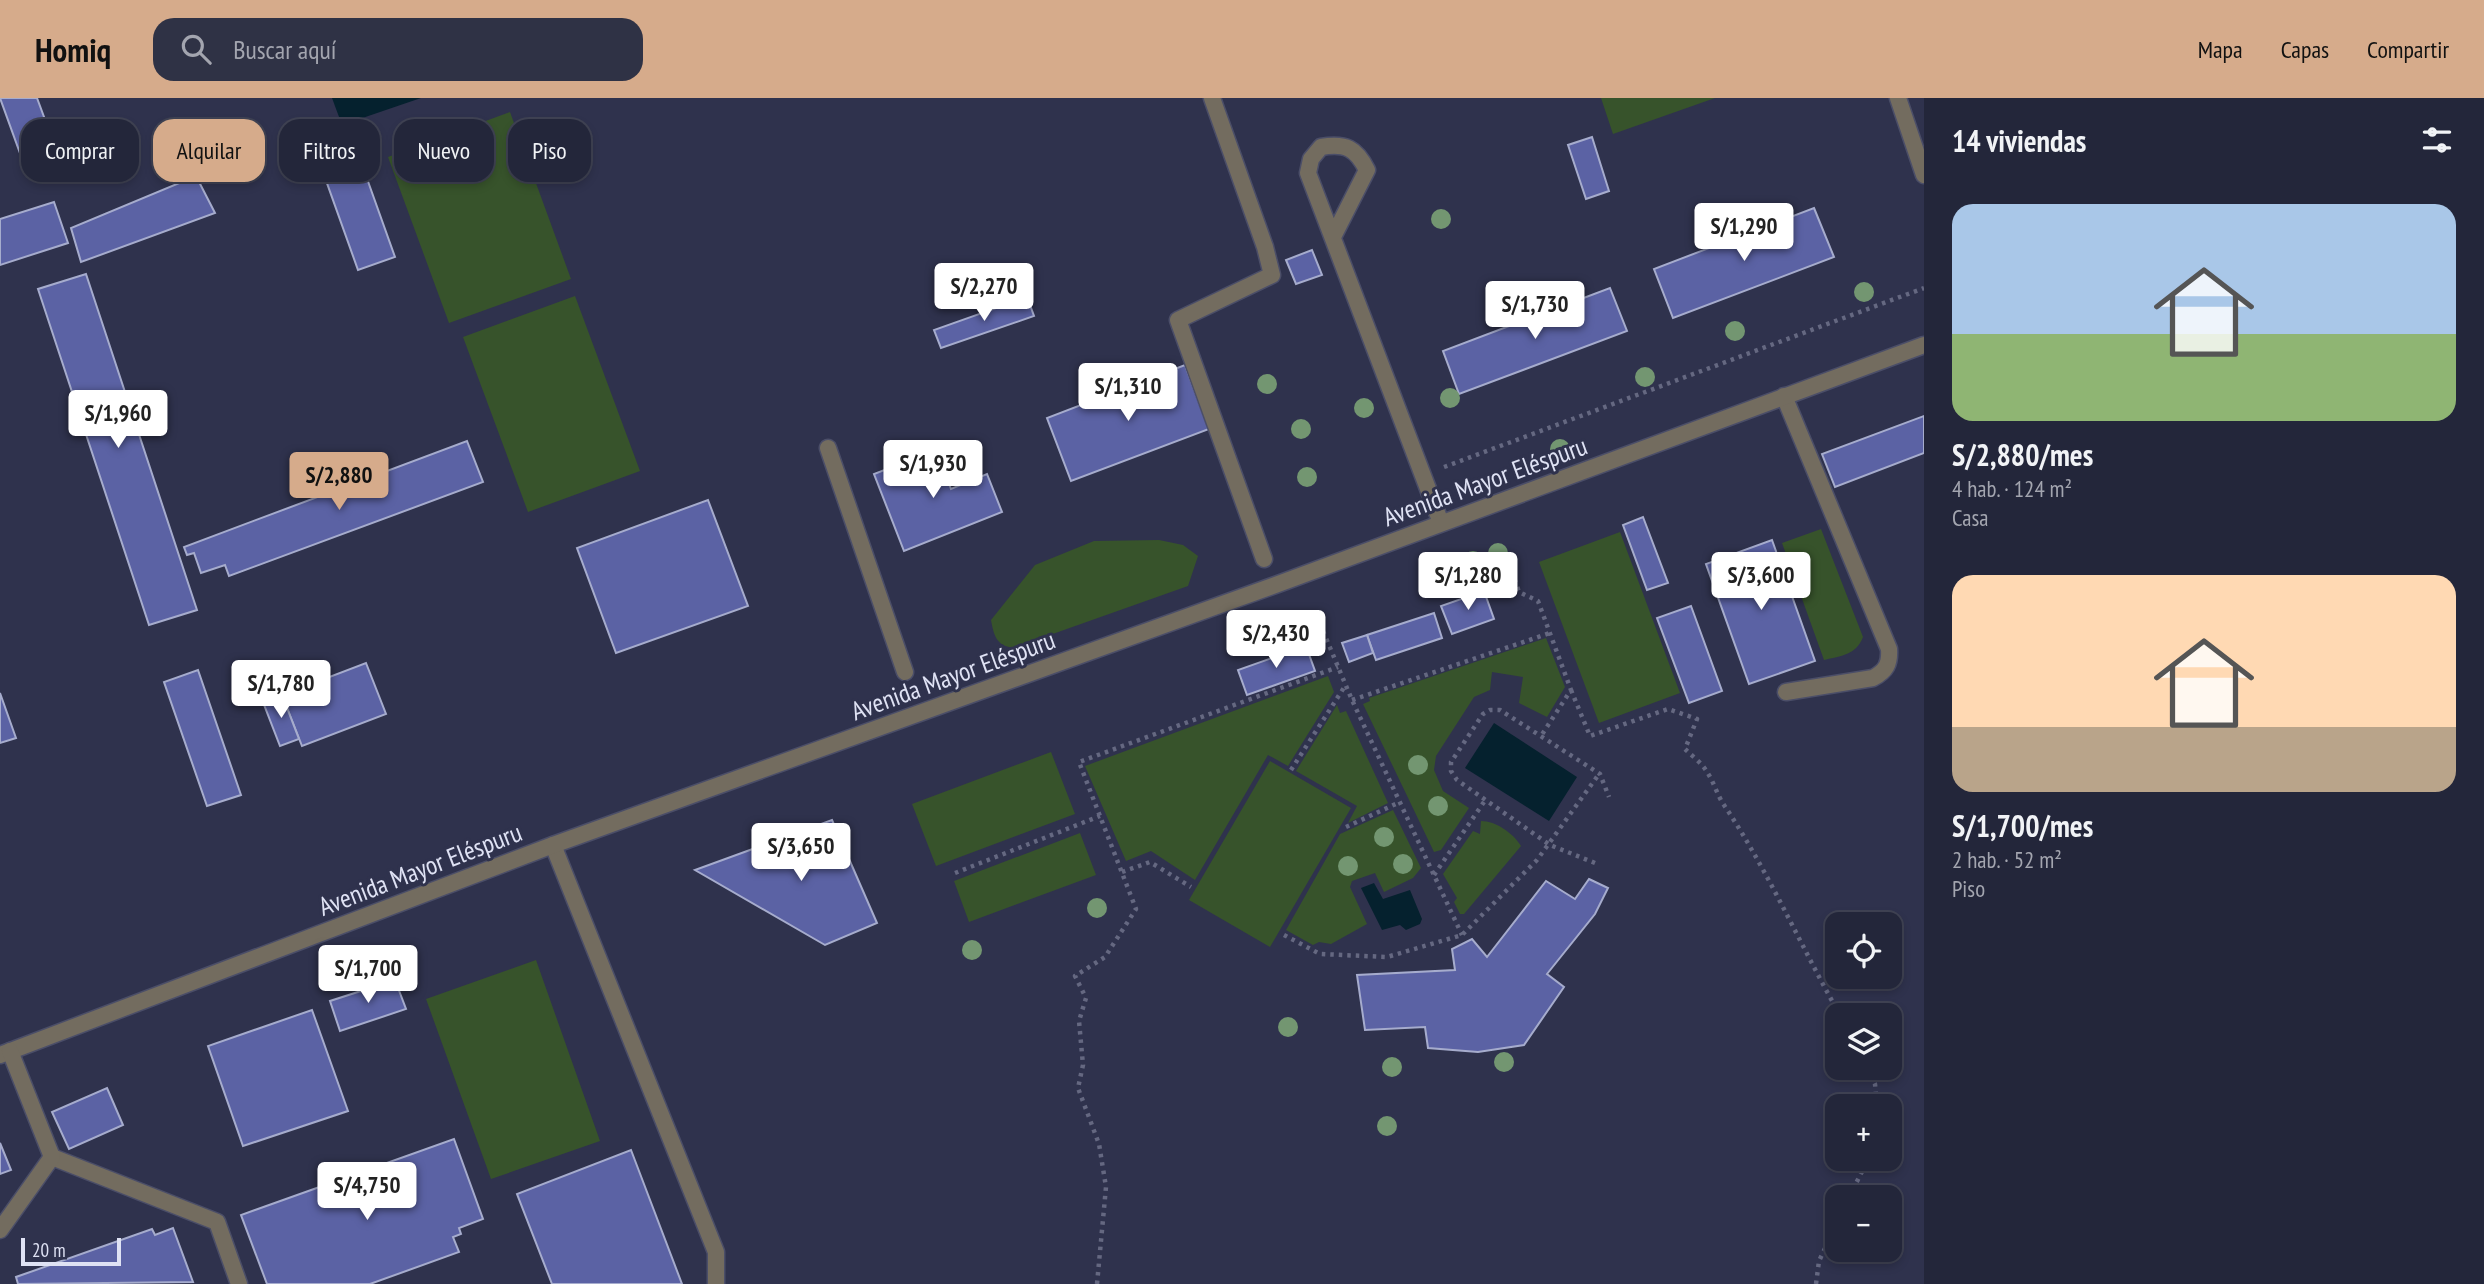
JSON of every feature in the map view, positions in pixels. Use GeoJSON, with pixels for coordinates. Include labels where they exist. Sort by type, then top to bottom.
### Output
{"type":"FeatureCollection","features":[{"type":"Feature","properties":{"kind":"lane"},"geometry":{"type":"LineString","coordinates":[[1212,98],[1265,247],[1272,275],[1178,320],[1264,559]]}},
{"type":"Feature","properties":{"kind":"lane"},"geometry":{"type":"LineString","coordinates":[[1898,98],[1924,175]]}},
{"type":"Feature","properties":{"kind":"lane"},"geometry":{"type":"LineString","coordinates":[[1332,237],[1367,170],[1359,155],[1340,144],[1321,147],[1311,159],[1308,173],[1332,237],[1423,474],[1441,523]]}},
{"type":"Feature","properties":{"kind":"lane","name":"Avenida Mayor Eléspuru"},"geometry":{"type":"LineString","coordinates":[[5,1053],[553,845],[1265,589],[1924,345]]}},
{"type":"Feature","properties":{"kind":"lane"},"geometry":{"type":"LineString","coordinates":[[1784,396],[1889,649],[1889,661],[1883,673],[1873,678],[1786,692]]}},
{"type":"Feature","properties":{"kind":"lane"},"geometry":{"type":"LineString","coordinates":[[828,448],[905,672]]}},
{"type":"Feature","properties":{"kind":"lane"},"geometry":{"type":"LineString","coordinates":[[553,845],[716,1252],[716,1284]]}},
{"type":"Feature","properties":{"kind":"lane"},"geometry":{"type":"LineString","coordinates":[[5,1053],[52,1157],[217,1222],[239,1284]]}},
{"type":"Feature","properties":{"kind":"lane"},"geometry":{"type":"LineString","coordinates":[[0,1230],[52,1157]]}},
{"type":"Feature","properties":{"kind":"path"},"geometry":{"type":"LineString","coordinates":[[1423,474],[1924,288]]}},
{"type":"Feature","properties":{"kind":"path"},"geometry":{"type":"LineString","coordinates":[[1509,563],[1519,592],[1538,601],[1590,736],[1668,709],[1697,719],[1685,749],[1706,770],[1721,802],[1741,830],[1777,894],[1803,951],[1833,1003]]}},
{"type":"Feature","properties":{"kind":"path"},"geometry":{"type":"LineString","coordinates":[[1323,631],[1352,700],[1462,935]]}},
{"type":"Feature","properties":{"kind":"path"},"geometry":{"type":"LineString","coordinates":[[1352,700],[1550,633]]}},
{"type":"Feature","properties":{"kind":"path"},"geometry":{"type":"LineString","coordinates":[[1097,1284],[1106,1187],[1099,1143],[1078,1088],[1083,1065],[1079,1021],[1086,998],[1075,976],[1105,957],[1136,909],[1079,762],[1338,667]]}},
{"type":"Feature","properties":{"kind":"path"},"geometry":{"type":"LineString","coordinates":[[1291,770],[1346,685]]}},
{"type":"Feature","properties":{"kind":"path"},"geometry":{"type":"LineString","coordinates":[[1541,736],[1571,690]]}},
{"type":"Feature","properties":{"kind":"path"},"geometry":{"type":"LineString","coordinates":[[1595,863],[1550,845],[1457,780],[1451,771],[1451,762],[1483,714],[1490,710],[1500,710],[1600,774],[1609,797]]}},
{"type":"Feature","properties":{"kind":"path"},"geometry":{"type":"LineString","coordinates":[[1284,935],[1320,954],[1387,957],[1462,935],[1550,845],[1600,774]]}},
{"type":"Feature","properties":{"kind":"path"},"geometry":{"type":"LineString","coordinates":[[1434,875],[1486,799]]}},
{"type":"Feature","properties":{"kind":"path"},"geometry":{"type":"LineString","coordinates":[[1346,827],[1400,802]]}},
{"type":"Feature","properties":{"kind":"path"},"geometry":{"type":"LineString","coordinates":[[955,873],[1100,816]]}},
{"type":"Feature","properties":{"kind":"path"},"geometry":{"type":"LineString","coordinates":[[1122,872],[1150,862],[1191,887]]}},
{"type":"Feature","properties":{"kind":"path"},"geometry":{"type":"LineString","coordinates":[[1816,1284],[1819,1261],[1825,1248]]}},
{"type":"Feature","properties":{"kind":"green space"},"geometry":{"type":"Polygon","coordinates":[[[1601,98],[1715,98],[1613,134],[1601,98]]]}},
{"type":"Feature","properties":{"kind":"green space"},"geometry":{"type":"Polygon","coordinates":[[[510,112],[513,119],[508,119],[508,182],[536,182],[571,279],[449,323],[397,182],[494,182],[494,119],[491,119],[510,112]]]}},
{"type":"Feature","properties":{"kind":"green space"},"geometry":{"type":"Polygon","coordinates":[[[394,155],[394,173],[388,157],[394,155]]]}},
{"type":"Feature","properties":{"kind":"green space"},"geometry":{"type":"Polygon","coordinates":[[[575,296],[640,471],[528,512],[463,337],[575,296]]]}},
{"type":"Feature","properties":{"kind":"green space"},"geometry":{"type":"Polygon","coordinates":[[[1821,529],[1863,637],[1852,651],[1824,660],[1782,543],[1821,529]]]}},
{"type":"Feature","properties":{"kind":"green space"},"geometry":{"type":"Polygon","coordinates":[[[1620,532],[1680,693],[1599,723],[1539,562],[1620,532]]]}},
{"type":"Feature","properties":{"kind":"green space"},"geometry":{"type":"Polygon","coordinates":[[[1159,540],[1183,545],[1198,556],[1188,586],[1013,648],[1003,645],[997,639],[991,620],[1035,565],[1094,541],[1159,540]]]}},
{"type":"Feature","properties":{"kind":"green space"},"geometry":{"type":"Polygon","coordinates":[[[1546,638],[1565,687],[1547,717],[1519,703],[1523,677],[1492,672],[1490,690],[1474,697],[1436,756],[1434,770],[1443,791],[1469,808],[1441,850],[1434,852],[1363,704],[1370,701],[1369,698],[1546,638]]]}},
{"type":"Feature","properties":{"kind":"green space"},"geometry":{"type":"Polygon","coordinates":[[[1328,676],[1334,692],[1288,766],[1268,755],[1195,880],[1151,851],[1126,861],[1085,766],[1328,676]]]}},
{"type":"Feature","properties":{"kind":"green space"},"geometry":{"type":"Polygon","coordinates":[[[1337,705],[1340,713],[1346,711],[1388,803],[1348,823],[1357,806],[1296,771],[1337,705]]]}},
{"type":"Feature","properties":{"kind":"green space"},"geometry":{"type":"Polygon","coordinates":[[[1051,752],[1075,814],[936,866],[912,804],[1051,752]]]}},
{"type":"Feature","properties":{"kind":"green space"},"geometry":{"type":"Polygon","coordinates":[[[1270,761],[1351,808],[1270,947],[1189,900],[1270,761]]]}},
{"type":"Feature","properties":{"kind":"green space"},"geometry":{"type":"Polygon","coordinates":[[[1393,810],[1421,868],[1413,878],[1384,892],[1375,873],[1352,881],[1350,887],[1367,924],[1331,944],[1319,942],[1313,945],[1286,930],[1340,834],[1393,810]]]}},
{"type":"Feature","properties":{"kind":"green space"},"geometry":{"type":"Polygon","coordinates":[[[1481,821],[1504,829],[1521,846],[1464,914],[1460,914],[1454,902],[1457,898],[1443,874],[1473,831],[1480,834],[1481,821]]]}},
{"type":"Feature","properties":{"kind":"green space"},"geometry":{"type":"Polygon","coordinates":[[[1080,833],[1096,875],[969,922],[954,881],[1080,833]]]}},
{"type":"Feature","properties":{"kind":"green space"},"geometry":{"type":"Polygon","coordinates":[[[536,960],[600,1141],[491,1179],[426,999],[536,960]]]}},
{"type":"Feature","properties":{"kind":"water"},"geometry":{"type":"Polygon","coordinates":[[[332,98],[421,98],[360,119],[340,119],[332,98]]]}},
{"type":"Feature","properties":{"kind":"water"},"geometry":{"type":"Polygon","coordinates":[[[1494,723],[1577,777],[1549,821],[1465,768],[1494,723]]]}},
{"type":"Feature","properties":{"kind":"water"},"geometry":{"type":"Polygon","coordinates":[[[1374,883],[1383,899],[1410,890],[1422,919],[1420,924],[1406,930],[1400,925],[1382,930],[1361,888],[1374,883]]]}},
{"type":"Feature","properties":{"kind":"building"},"geometry":{"type":"Polygon","coordinates":[[[0,98],[37,98],[45,119],[21,119],[21,156],[0,98]]]}},
{"type":"Feature","properties":{"kind":"building"},"geometry":{"type":"Polygon","coordinates":[[[1592,137],[1609,191],[1586,199],[1568,145],[1592,137]]]}},
{"type":"Feature","properties":{"kind":"building"},"geometry":{"type":"Polygon","coordinates":[[[182,182],[199,182],[215,213],[81,262],[71,228],[182,182]]]}},
{"type":"Feature","properties":{"kind":"building"},"geometry":{"type":"Polygon","coordinates":[[[327,182],[368,182],[395,257],[358,270],[327,182]]]}},
{"type":"Feature","properties":{"kind":"building"},"geometry":{"type":"Polygon","coordinates":[[[54,202],[68,243],[0,265],[0,219],[54,202]]]}},
{"type":"Feature","properties":{"kind":"building"},"geometry":{"type":"Polygon","coordinates":[[[1814,208],[1834,257],[1673,318],[1654,269],[1814,208]]]}},
{"type":"Feature","properties":{"kind":"building"},"geometry":{"type":"Polygon","coordinates":[[[1312,250],[1322,275],[1296,284],[1286,260],[1312,250]]]}},
{"type":"Feature","properties":{"kind":"building"},"geometry":{"type":"Polygon","coordinates":[[[86,274],[197,610],[149,625],[38,289],[86,274]]]}},
{"type":"Feature","properties":{"kind":"building"},"geometry":{"type":"Polygon","coordinates":[[[1610,288],[1627,331],[1459,394],[1443,351],[1610,288]]]}},
{"type":"Feature","properties":{"kind":"building"},"geometry":{"type":"Polygon","coordinates":[[[1027,297],[1034,316],[941,348],[934,330],[1027,297]]]}},
{"type":"Feature","properties":{"kind":"building"},"geometry":{"type":"Polygon","coordinates":[[[1185,365],[1209,429],[1071,481],[1047,418],[1185,365]]]}},
{"type":"Feature","properties":{"kind":"building"},"geometry":{"type":"Polygon","coordinates":[[[1924,416],[1924,453],[1835,487],[1822,454],[1924,416]]]}},
{"type":"Feature","properties":{"kind":"building"},"geometry":{"type":"Polygon","coordinates":[[[467,441],[483,482],[229,576],[225,565],[201,573],[194,553],[187,555],[184,547],[467,441]]]}},
{"type":"Feature","properties":{"kind":"building"},"geometry":{"type":"Polygon","coordinates":[[[936,450],[951,489],[987,474],[1002,512],[904,551],[874,474],[936,450]]]}},
{"type":"Feature","properties":{"kind":"building"},"geometry":{"type":"Polygon","coordinates":[[[708,500],[748,606],[616,653],[577,548],[708,500]]]}},
{"type":"Feature","properties":{"kind":"building"},"geometry":{"type":"Polygon","coordinates":[[[1643,517],[1668,583],[1647,590],[1623,525],[1643,517]]]}},
{"type":"Feature","properties":{"kind":"building"},"geometry":{"type":"Polygon","coordinates":[[[1772,540],[1815,661],[1749,684],[1706,564],[1772,540]]]}},
{"type":"Feature","properties":{"kind":"building"},"geometry":{"type":"Polygon","coordinates":[[[1484,591],[1494,619],[1452,634],[1441,606],[1484,591]]]}},
{"type":"Feature","properties":{"kind":"building"},"geometry":{"type":"Polygon","coordinates":[[[1691,606],[1722,691],[1689,703],[1657,618],[1691,606]]]}},
{"type":"Feature","properties":{"kind":"building"},"geometry":{"type":"Polygon","coordinates":[[[1434,613],[1442,638],[1376,660],[1367,635],[1434,613]]]}},
{"type":"Feature","properties":{"kind":"building"},"geometry":{"type":"Polygon","coordinates":[[[1367,635],[1373,653],[1349,662],[1342,643],[1367,635]]]}},
{"type":"Feature","properties":{"kind":"building"},"geometry":{"type":"Polygon","coordinates":[[[1306,646],[1315,671],[1247,695],[1238,670],[1306,646]]]}},
{"type":"Feature","properties":{"kind":"building"},"geometry":{"type":"Polygon","coordinates":[[[366,663],[386,714],[302,746],[282,695],[366,663]]]}},
{"type":"Feature","properties":{"kind":"building"},"geometry":{"type":"Polygon","coordinates":[[[198,670],[241,795],[207,806],[164,682],[198,670]]]}},
{"type":"Feature","properties":{"kind":"building"},"geometry":{"type":"Polygon","coordinates":[[[0,693],[16,738],[0,743],[0,693]]]}},
{"type":"Feature","properties":{"kind":"building"},"geometry":{"type":"Polygon","coordinates":[[[282,695],[299,739],[280,746],[263,702],[282,695]]]}},
{"type":"Feature","properties":{"kind":"building"},"geometry":{"type":"Polygon","coordinates":[[[832,820],[877,923],[825,945],[695,870],[832,820]]]}},
{"type":"Feature","properties":{"kind":"building"},"geometry":{"type":"Polygon","coordinates":[[[1589,879],[1608,888],[1595,914],[1547,974],[1564,987],[1524,1045],[1478,1052],[1428,1048],[1425,1027],[1365,1030],[1357,975],[1455,970],[1452,949],[1472,939],[1487,957],[1546,881],[1575,899],[1589,879]]]}},
{"type":"Feature","properties":{"kind":"building"},"geometry":{"type":"Polygon","coordinates":[[[395,980],[406,1009],[340,1031],[330,1001],[395,980]]]}},
{"type":"Feature","properties":{"kind":"building"},"geometry":{"type":"Polygon","coordinates":[[[312,1010],[348,1111],[243,1146],[208,1046],[312,1010]]]}},
{"type":"Feature","properties":{"kind":"building"},"geometry":{"type":"Polygon","coordinates":[[[107,1088],[123,1125],[69,1149],[52,1112],[107,1088]]]}},
{"type":"Feature","properties":{"kind":"building"},"geometry":{"type":"Polygon","coordinates":[[[454,1139],[483,1219],[459,1228],[461,1234],[453,1237],[459,1252],[370,1284],[267,1284],[241,1215],[454,1139]]]}},
{"type":"Feature","properties":{"kind":"building"},"geometry":{"type":"Polygon","coordinates":[[[0,1143],[11,1170],[0,1174],[0,1143]]]}},
{"type":"Feature","properties":{"kind":"building"},"geometry":{"type":"Polygon","coordinates":[[[631,1150],[682,1284],[552,1284],[517,1194],[631,1150]]]}},
{"type":"Feature","properties":{"kind":"building"},"geometry":{"type":"Polygon","coordinates":[[[173,1228],[193,1282],[18,1284],[16,1277],[152,1229],[155,1235],[173,1228]]]}}]}
